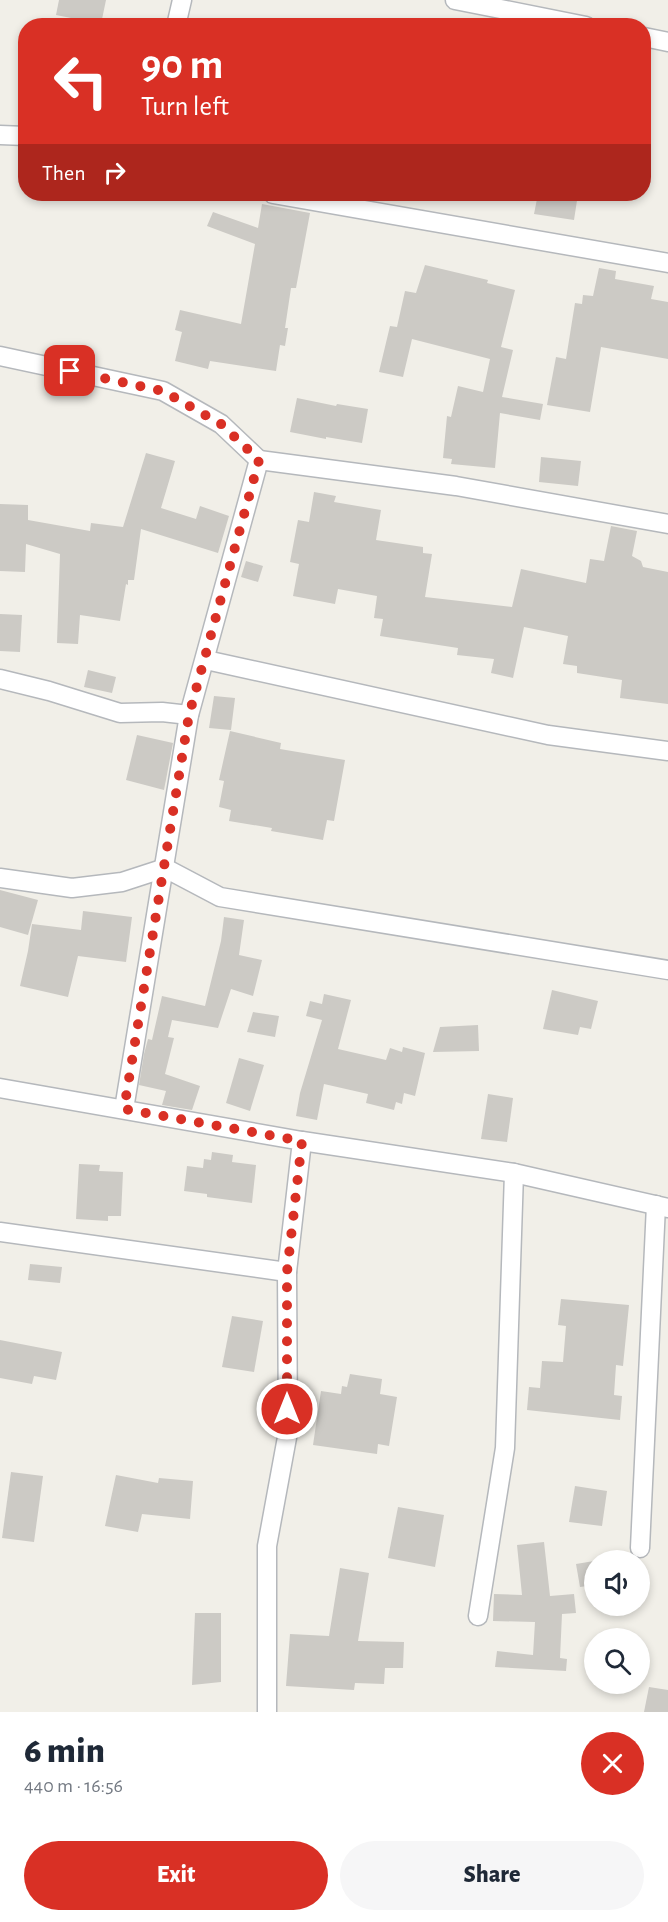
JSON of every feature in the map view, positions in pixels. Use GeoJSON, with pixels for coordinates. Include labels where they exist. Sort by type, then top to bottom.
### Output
{"type":"FeatureCollection","features":[{"type":"Feature","properties":{"kind":"street"},"geometry":{"type":"LineString","coordinates":[[178,18],[182,0]]}},
{"type":"Feature","properties":{"kind":"street"},"geometry":{"type":"LineString","coordinates":[[454,0],[545,18]]}},
{"type":"Feature","properties":{"kind":"street"},"geometry":{"type":"LineString","coordinates":[[651,38],[668,42]]}},
{"type":"Feature","properties":{"kind":"street"},"geometry":{"type":"LineString","coordinates":[[0,135],[18,136]]}},
{"type":"Feature","properties":{"kind":"street"},"geometry":{"type":"LineString","coordinates":[[313,201],[668,263]]}},
{"type":"Feature","properties":{"kind":"street"},"geometry":{"type":"LineString","coordinates":[[0,356],[163,391],[221,424],[259,460],[456,486],[668,524]]}},
{"type":"Feature","properties":{"kind":"street"},"geometry":{"type":"LineString","coordinates":[[124,1109],[189,715],[206,660],[259,460]]}},
{"type":"Feature","properties":{"kind":"street"},"geometry":{"type":"LineString","coordinates":[[206,660],[548,735],[668,751]]}},
{"type":"Feature","properties":{"kind":"street"},"geometry":{"type":"LineString","coordinates":[[0,679],[49,691],[120,713],[162,712],[189,715]]}},
{"type":"Feature","properties":{"kind":"street"},"geometry":{"type":"LineString","coordinates":[[0,878],[72,888],[122,882],[165,868],[220,897],[668,970]]}},
{"type":"Feature","properties":{"kind":"street"},"geometry":{"type":"LineString","coordinates":[[0,1088],[302,1141],[514,1173],[662,1207],[640,1548]]}},
{"type":"Feature","properties":{"kind":"street"},"geometry":{"type":"LineString","coordinates":[[267,1712],[267,1546],[288,1432],[287,1272],[302,1141]]}},
{"type":"Feature","properties":{"kind":"street"},"geometry":{"type":"LineString","coordinates":[[478,1616],[505,1448],[514,1173]]}},
{"type":"Feature","properties":{"kind":"street"},"geometry":{"type":"LineString","coordinates":[[0,1232],[287,1272]]}},
{"type":"Feature","properties":{"kind":"building"},"geometry":{"type":"Polygon","coordinates":[[[59,0],[106,0],[102,18],[71,18],[56,15],[59,0]]]}},
{"type":"Feature","properties":{"kind":"building"},"geometry":{"type":"Polygon","coordinates":[[[537,201],[577,201],[574,220],[534,214],[537,201]]]}},
{"type":"Feature","properties":{"kind":"building"},"geometry":{"type":"Polygon","coordinates":[[[262,204],[310,213],[296,288],[291,288],[285,328],[288,328],[285,346],[280,345],[276,371],[210,361],[208,369],[175,361],[182,332],[175,330],[180,310],[241,324],[255,244],[207,226],[213,212],[258,228],[262,204]]]}},
{"type":"Feature","properties":{"kind":"building"},"geometry":{"type":"Polygon","coordinates":[[[425,265],[488,280],[487,283],[515,290],[501,347],[513,350],[502,397],[543,404],[540,420],[500,413],[495,468],[451,464],[452,459],[443,458],[447,416],[451,417],[458,386],[483,392],[490,359],[412,339],[403,377],[379,372],[390,326],[397,327],[405,291],[416,293],[425,265]]]}},
{"type":"Feature","properties":{"kind":"building"},"geometry":{"type":"Polygon","coordinates":[[[599,268],[616,271],[615,279],[654,286],[651,299],[668,302],[668,359],[601,347],[590,412],[547,405],[556,357],[566,359],[575,303],[582,304],[583,295],[593,296],[599,268]]]}},
{"type":"Feature","properties":{"kind":"building"},"geometry":{"type":"Polygon","coordinates":[[[297,398],[336,406],[337,404],[368,409],[362,443],[290,432],[297,398]]]}},
{"type":"Feature","properties":{"kind":"building"},"geometry":{"type":"Polygon","coordinates":[[[146,453],[175,461],[161,508],[196,519],[200,506],[229,516],[218,553],[141,529],[134,580],[128,580],[128,585],[126,584],[120,621],[80,615],[78,644],[57,643],[60,554],[26,544],[25,572],[0,571],[0,504],[28,505],[28,520],[90,531],[91,523],[123,527],[146,453]]]}},
{"type":"Feature","properties":{"kind":"building"},"geometry":{"type":"Polygon","coordinates":[[[541,457],[581,461],[578,486],[539,482],[541,457]]]}},
{"type":"Feature","properties":{"kind":"building"},"geometry":{"type":"Polygon","coordinates":[[[314,492],[336,496],[334,502],[381,510],[376,540],[423,547],[423,553],[432,554],[425,597],[512,607],[521,569],[586,583],[590,559],[604,561],[611,526],[637,531],[632,556],[641,561],[643,567],[668,572],[668,704],[620,698],[622,680],[577,673],[577,666],[563,664],[568,636],[524,627],[513,678],[491,673],[494,659],[457,655],[458,648],[380,636],[383,619],[374,618],[377,596],[338,589],[335,604],[293,596],[299,564],[290,562],[298,520],[309,522],[314,492]]]}},
{"type":"Feature","properties":{"kind":"building"},"geometry":{"type":"Polygon","coordinates":[[[246,561],[263,566],[258,582],[241,577],[246,561]]]}},
{"type":"Feature","properties":{"kind":"building"},"geometry":{"type":"Polygon","coordinates":[[[0,614],[22,615],[20,652],[0,651],[0,614]]]}},
{"type":"Feature","properties":{"kind":"building"},"geometry":{"type":"Polygon","coordinates":[[[88,670],[116,677],[112,693],[84,687],[88,670]]]}},
{"type":"Feature","properties":{"kind":"building"},"geometry":{"type":"Polygon","coordinates":[[[214,696],[235,698],[231,730],[209,728],[214,696]]]}},
{"type":"Feature","properties":{"kind":"building"},"geometry":{"type":"Polygon","coordinates":[[[230,731],[281,743],[280,749],[345,760],[334,821],[327,820],[323,840],[229,821],[231,810],[219,807],[224,781],[219,780],[230,731]]]}},
{"type":"Feature","properties":{"kind":"building"},"geometry":{"type":"Polygon","coordinates":[[[137,735],[173,743],[164,790],[126,780],[137,735]]]}},
{"type":"Feature","properties":{"kind":"building"},"geometry":{"type":"Polygon","coordinates":[[[0,890],[38,900],[28,935],[0,927],[0,890]]]}},
{"type":"Feature","properties":{"kind":"building"},"geometry":{"type":"Polygon","coordinates":[[[83,911],[132,917],[126,962],[78,956],[68,997],[20,986],[32,924],[81,930],[83,911]]]}},
{"type":"Feature","properties":{"kind":"building"},"geometry":{"type":"Polygon","coordinates":[[[224,917],[244,920],[239,955],[262,960],[253,996],[231,989],[218,1028],[172,1020],[168,1037],[174,1038],[165,1074],[200,1086],[192,1110],[162,1105],[166,1091],[139,1085],[144,1054],[148,1039],[152,1040],[162,996],[205,1006],[221,941],[224,917]]]}},
{"type":"Feature","properties":{"kind":"building"},"geometry":{"type":"Polygon","coordinates":[[[552,990],[598,1001],[591,1029],[580,1027],[578,1035],[543,1029],[552,990]]]}},
{"type":"Feature","properties":{"kind":"building"},"geometry":{"type":"Polygon","coordinates":[[[324,994],[351,1000],[338,1049],[386,1060],[390,1048],[402,1052],[403,1047],[425,1053],[415,1096],[404,1093],[402,1104],[396,1102],[394,1110],[366,1103],[368,1094],[324,1084],[317,1120],[296,1116],[300,1093],[322,1020],[306,1016],[310,1001],[322,1004],[324,994]]]}},
{"type":"Feature","properties":{"kind":"building"},"geometry":{"type":"Polygon","coordinates":[[[253,1012],[279,1016],[275,1037],[247,1032],[253,1012]]]}},
{"type":"Feature","properties":{"kind":"building"},"geometry":{"type":"Polygon","coordinates":[[[478,1025],[479,1051],[433,1052],[440,1027],[478,1025]]]}},
{"type":"Feature","properties":{"kind":"building"},"geometry":{"type":"Polygon","coordinates":[[[239,1058],[264,1065],[250,1111],[226,1103],[239,1058]]]}},
{"type":"Feature","properties":{"kind":"building"},"geometry":{"type":"Polygon","coordinates":[[[488,1094],[513,1098],[507,1142],[481,1139],[488,1094]]]}},
{"type":"Feature","properties":{"kind":"building"},"geometry":{"type":"Polygon","coordinates":[[[212,1152],[233,1155],[232,1162],[256,1165],[252,1203],[207,1197],[207,1194],[184,1191],[187,1166],[203,1168],[204,1159],[211,1160],[212,1152]]]}},
{"type":"Feature","properties":{"kind":"building"},"geometry":{"type":"Polygon","coordinates":[[[79,1164],[100,1165],[99,1171],[123,1172],[121,1216],[108,1216],[108,1221],[76,1219],[79,1164]]]}},
{"type":"Feature","properties":{"kind":"building"},"geometry":{"type":"Polygon","coordinates":[[[30,1264],[62,1267],[60,1283],[28,1280],[30,1264]]]}},
{"type":"Feature","properties":{"kind":"building"},"geometry":{"type":"Polygon","coordinates":[[[561,1299],[629,1305],[623,1366],[616,1365],[614,1395],[622,1396],[620,1420],[527,1410],[529,1387],[540,1388],[542,1361],[563,1362],[566,1326],[558,1325],[561,1299]]]}},
{"type":"Feature","properties":{"kind":"building"},"geometry":{"type":"Polygon","coordinates":[[[232,1316],[263,1321],[254,1372],[222,1367],[232,1316]]]}},
{"type":"Feature","properties":{"kind":"building"},"geometry":{"type":"Polygon","coordinates":[[[0,1340],[62,1352],[56,1380],[34,1376],[32,1384],[0,1378],[0,1340]]]}},
{"type":"Feature","properties":{"kind":"building"},"geometry":{"type":"Polygon","coordinates":[[[350,1374],[382,1379],[380,1394],[397,1397],[389,1446],[378,1444],[377,1454],[313,1445],[321,1391],[341,1394],[342,1386],[347,1387],[350,1374]]]}},
{"type":"Feature","properties":{"kind":"building"},"geometry":{"type":"Polygon","coordinates":[[[11,1472],[43,1476],[34,1542],[2,1538],[11,1472]]]}},
{"type":"Feature","properties":{"kind":"building"},"geometry":{"type":"Polygon","coordinates":[[[116,1475],[158,1483],[159,1478],[193,1481],[190,1519],[142,1514],[138,1532],[105,1526],[116,1475]]]}},
{"type":"Feature","properties":{"kind":"building"},"geometry":{"type":"Polygon","coordinates":[[[575,1486],[607,1491],[602,1526],[569,1522],[575,1486]]]}},
{"type":"Feature","properties":{"kind":"building"},"geometry":{"type":"Polygon","coordinates":[[[398,1507],[444,1515],[435,1567],[388,1558],[398,1507]]]}},
{"type":"Feature","properties":{"kind":"building"},"geometry":{"type":"Polygon","coordinates":[[[544,1542],[550,1596],[574,1594],[576,1613],[562,1614],[560,1658],[567,1659],[566,1671],[495,1667],[497,1651],[533,1655],[535,1622],[493,1621],[494,1594],[522,1595],[517,1545],[544,1542]]]}},
{"type":"Feature","properties":{"kind":"building"},"geometry":{"type":"Polygon","coordinates":[[[584,1563],[584,1586],[580,1587],[576,1564],[584,1563]]]}},
{"type":"Feature","properties":{"kind":"building"},"geometry":{"type":"Polygon","coordinates":[[[340,1568],[369,1573],[358,1641],[404,1642],[403,1668],[385,1668],[384,1684],[355,1683],[354,1690],[286,1686],[290,1634],[329,1636],[340,1568]]]}},
{"type":"Feature","properties":{"kind":"building"},"geometry":{"type":"Polygon","coordinates":[[[195,1613],[221,1613],[221,1682],[192,1685],[195,1613]]]}},
{"type":"Feature","properties":{"kind":"building"},"geometry":{"type":"Polygon","coordinates":[[[650,1687],[668,1690],[668,1712],[644,1712],[650,1687]]]}},
{"type":"Feature","properties":{"kind":"route"},"geometry":{"type":"LineString","coordinates":[[70,371],[163,391],[221,424],[259,460],[206,660],[189,715],[124,1109],[302,1141],[287,1272],[287,1409]]}}]}
